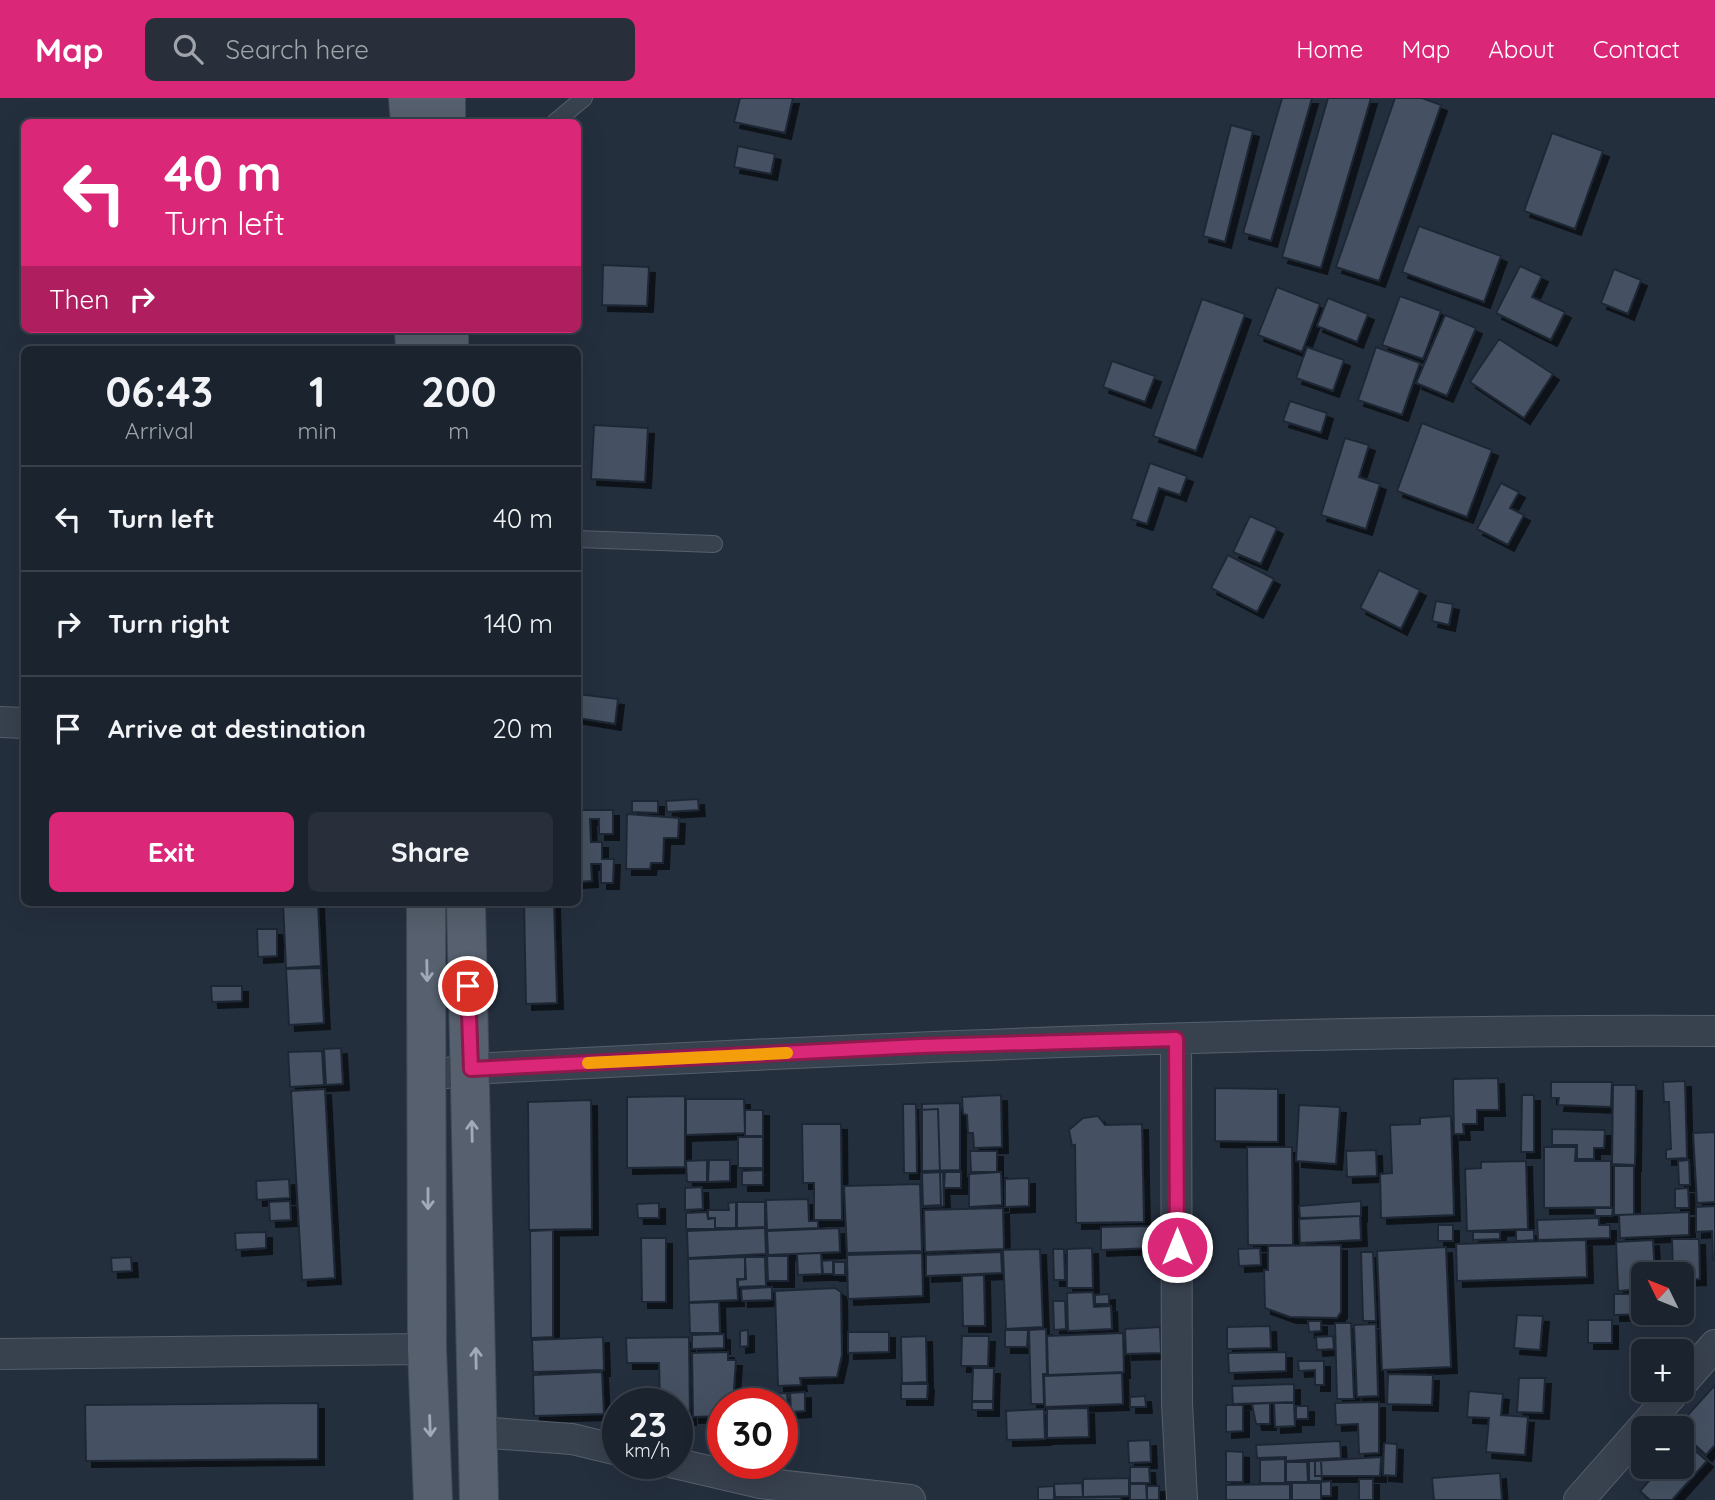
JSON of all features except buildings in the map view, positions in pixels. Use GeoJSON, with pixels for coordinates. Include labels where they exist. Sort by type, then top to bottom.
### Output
{"type":"FeatureCollection","features":[{"type":"Feature","properties":{"kind":"main road"},"geometry":{"type":"LineString","coordinates":[[408,98],[410,119]]}},
{"type":"Feature","properties":{"kind":"main road"},"geometry":{"type":"LineString","coordinates":[[446,98],[446,119]]}},
{"type":"Feature","properties":{"kind":"main road"},"geometry":{"type":"LineString","coordinates":[[426,906],[427,1349],[433,1500]]}},
{"type":"Feature","properties":{"kind":"main road"},"geometry":{"type":"LineString","coordinates":[[466,906],[479,1500]]}},
{"type":"Feature","properties":{"kind":"street"},"geometry":{"type":"LineString","coordinates":[[0,722],[21,723]]}},
{"type":"Feature","properties":{"kind":"street"},"geometry":{"type":"LineString","coordinates":[[428,1076],[471,1069],[920,1046],[1526,1030],[1715,1031]]}},
{"type":"Feature","properties":{"kind":"street"},"geometry":{"type":"LineString","coordinates":[[1176,1039],[1177,1390],[1182,1500]]}},
{"type":"Feature","properties":{"kind":"street"},"geometry":{"type":"LineString","coordinates":[[1694,1369],[1715,1345]]}},
{"type":"Feature","properties":{"kind":"street"},"geometry":{"type":"LineString","coordinates":[[0,1354],[427,1349]]}},
{"type":"Feature","properties":{"kind":"street"},"geometry":{"type":"LineString","coordinates":[[1579,1500],[1665,1402]]}},
{"type":"Feature","properties":{"kind":"street"},"geometry":{"type":"LineString","coordinates":[[478,1433],[572,1439],[602,1446]]}},
{"type":"Feature","properties":{"kind":"street"},"geometry":{"type":"LineString","coordinates":[[693,1467],[760,1483],[910,1500]]}},
{"type":"Feature","properties":{"kind":"lane"},"geometry":{"type":"LineString","coordinates":[[559,119],[584,98]]}},
{"type":"Feature","properties":{"kind":"lane"},"geometry":{"type":"LineString","coordinates":[[581,539],[714,544]]}},
{"type":"Feature","properties":{"kind":"slow traffic"},"geometry":{"type":"LineString","coordinates":[[588,1063],[787,1053]]}},
{"type":"Feature","properties":{"kind":"route"},"geometry":{"type":"LineString","coordinates":[[468,986],[471,1069],[920,1046],[1176,1039],[1177,1247]]}}]}
